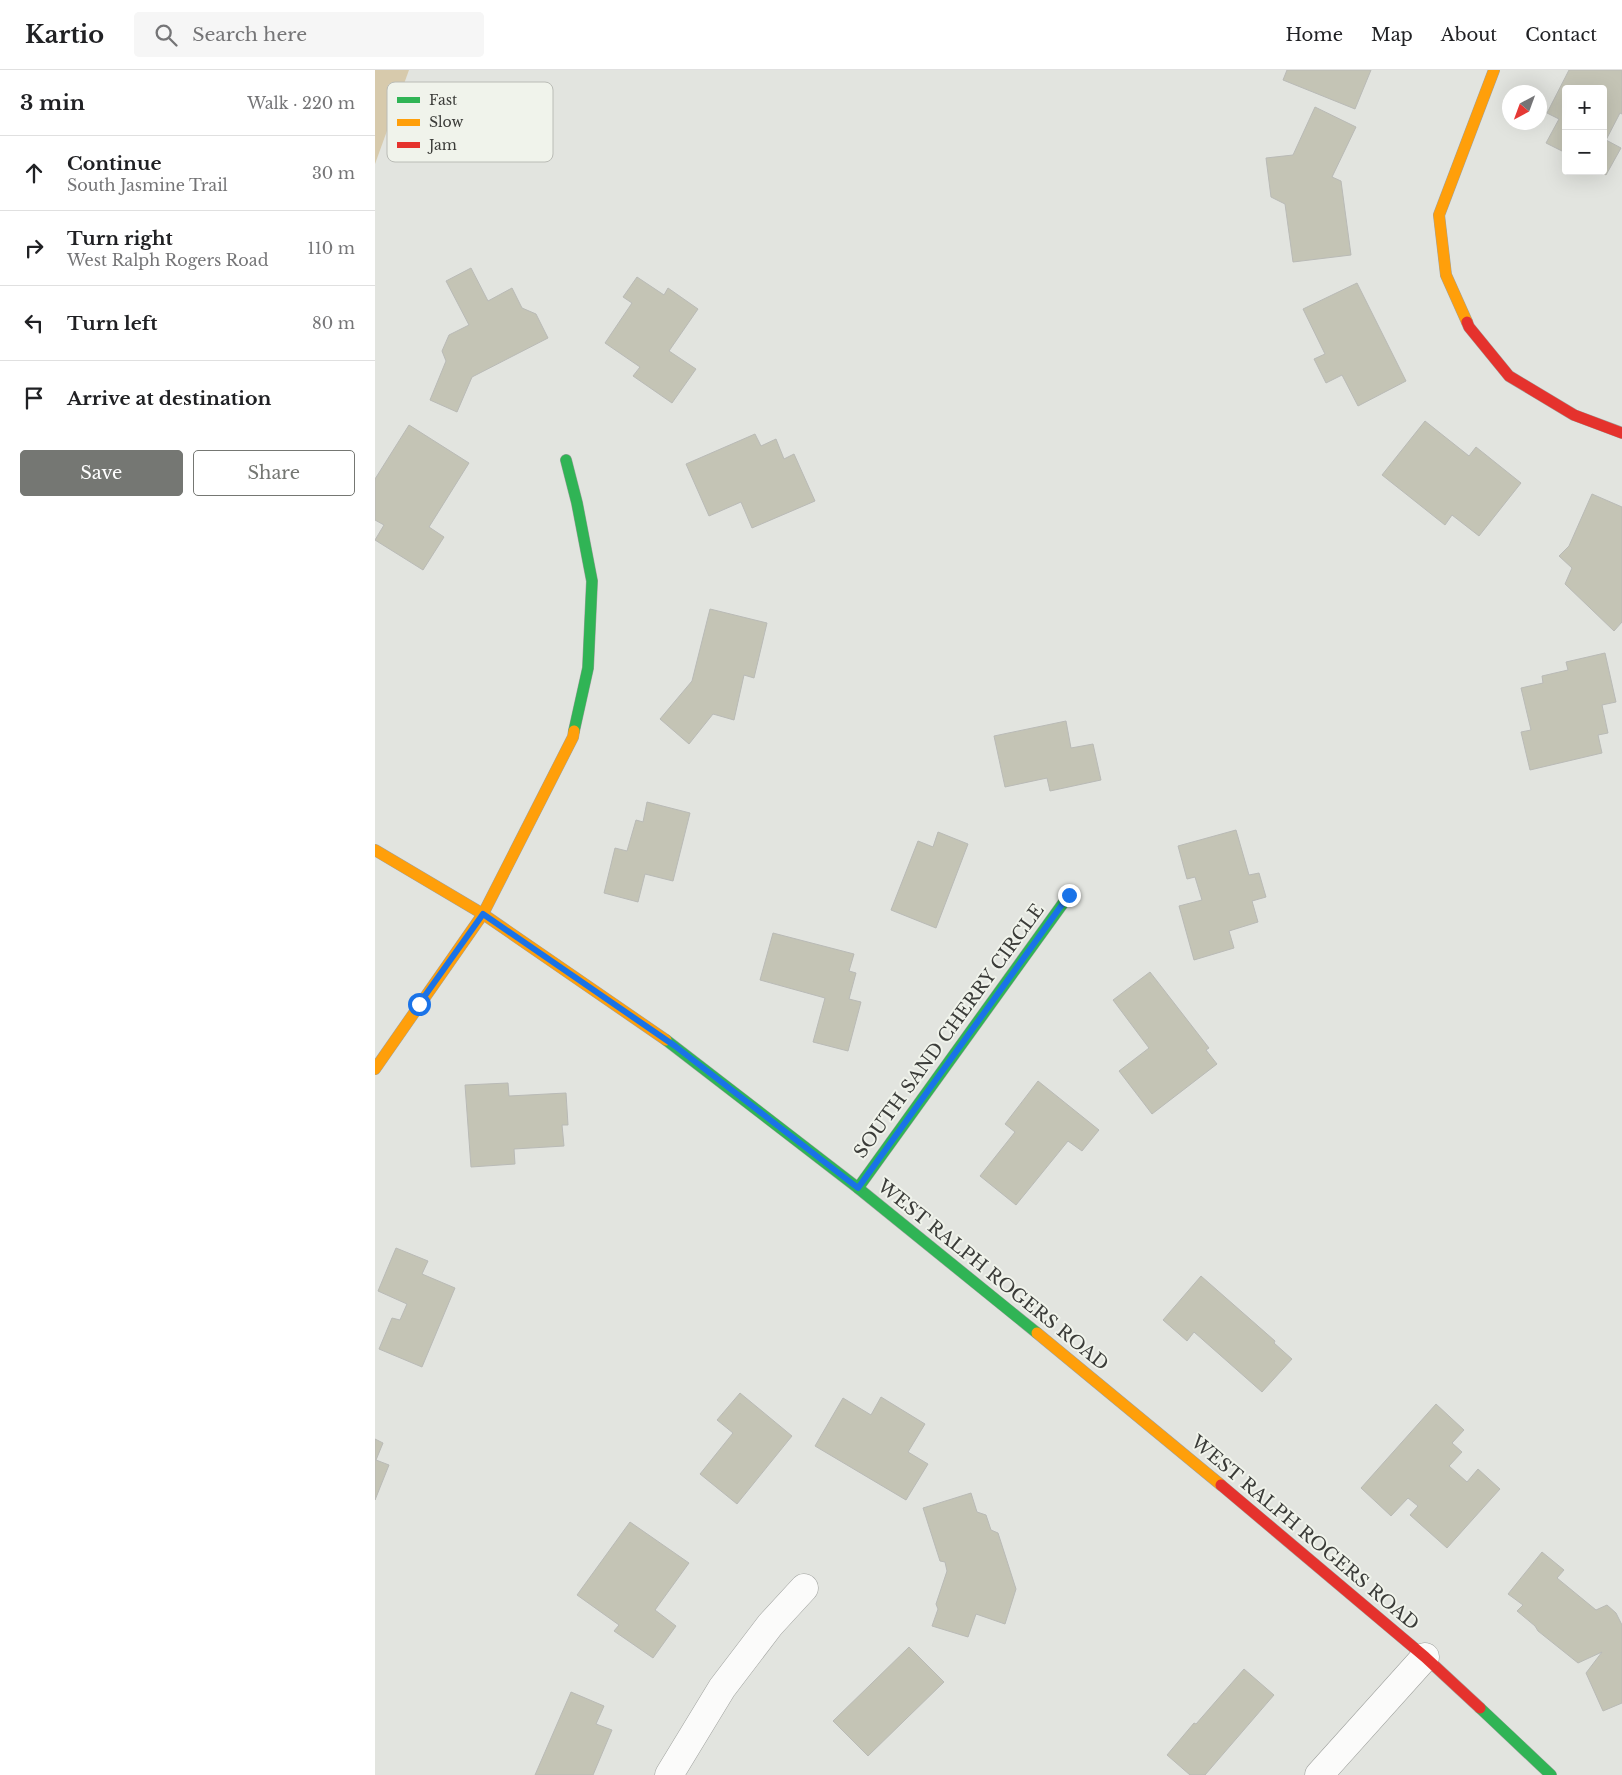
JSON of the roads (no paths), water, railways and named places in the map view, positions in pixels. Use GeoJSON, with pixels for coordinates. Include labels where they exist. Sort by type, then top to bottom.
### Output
{"type":"FeatureCollection","features":[{"type":"Feature","properties":{"kind":"street"},"geometry":{"type":"LineString","coordinates":[[1494,70],[1439,215],[1446,275],[1469,327],[1509,376],[1574,415],[1622,433]]}},
{"type":"Feature","properties":{"kind":"street"},"geometry":{"type":"LineString","coordinates":[[375,1069],[483,914],[573,737],[588,668],[592,581],[577,503],[566,460]]}},
{"type":"Feature","properties":{"kind":"street","name":"WEST RALPH ROGERS ROAD"},"geometry":{"type":"LineString","coordinates":[[375,850],[483,914],[675,1046],[858,1188],[1103,1386],[1425,1657],[1551,1775]]}},
{"type":"Feature","properties":{"kind":"street","name":"SOUTH SAND CHERRY CIRCLE"},"geometry":{"type":"LineString","coordinates":[[858,1188],[1069,895]]}},
{"type":"Feature","properties":{"kind":"street"},"geometry":{"type":"LineString","coordinates":[[669,1775],[722,1688],[770,1625],[804,1588]]}},
{"type":"Feature","properties":{"kind":"street"},"geometry":{"type":"LineString","coordinates":[[1319,1775],[1425,1657]]}}]}
